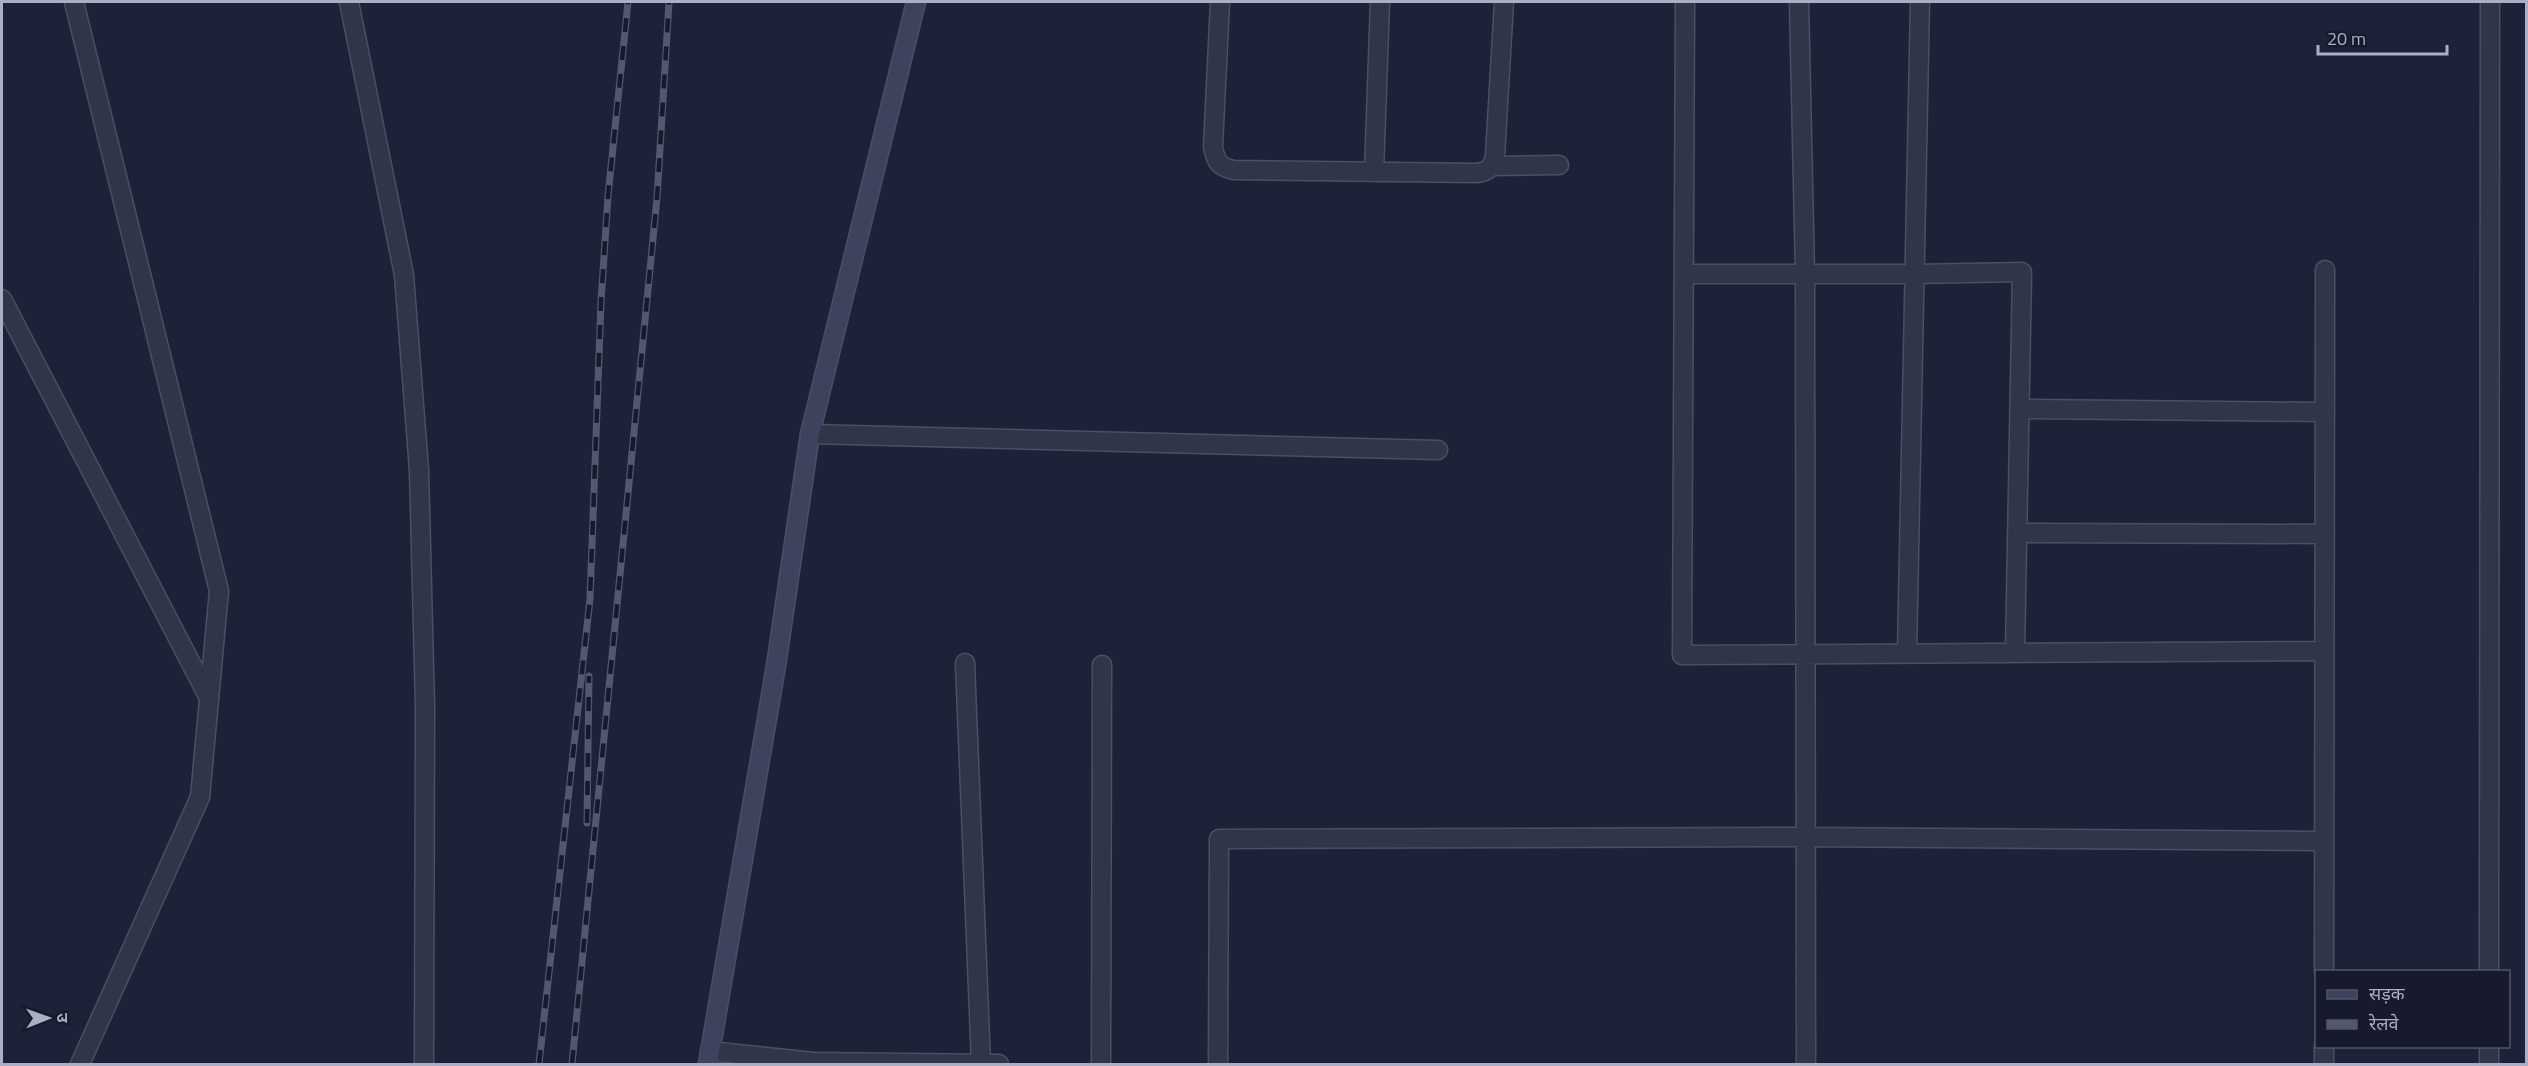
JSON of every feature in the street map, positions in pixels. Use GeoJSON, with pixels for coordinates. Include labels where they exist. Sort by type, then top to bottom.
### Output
{"type":"FeatureCollection","features":[{"type":"Feature","properties":{"kind":"street"},"geometry":{"type":"LineString","coordinates":[[74,2],[219,591],[200,797],[80,1065]]}},
{"type":"Feature","properties":{"kind":"street"},"geometry":{"type":"LineString","coordinates":[[349,2],[404,275],[419,470],[425,706],[424,1065]]}},
{"type":"Feature","properties":{"kind":"street"},"geometry":{"type":"LineString","coordinates":[[916,2],[810,434],[776,666],[709,1058],[814,1063],[999,1065]]}},
{"type":"Feature","properties":{"kind":"street"},"geometry":{"type":"LineString","coordinates":[[1220,2],[1213,147],[1216,160],[1223,167],[1234,170],[1476,173],[1485,172],[1492,166],[1495,156],[1504,2]]}},
{"type":"Feature","properties":{"kind":"street"},"geometry":{"type":"LineString","coordinates":[[1374,172],[1380,2]]}},
{"type":"Feature","properties":{"kind":"street"},"geometry":{"type":"LineString","coordinates":[[1685,2],[1682,655],[2324,651]]}},
{"type":"Feature","properties":{"kind":"street"},"geometry":{"type":"LineString","coordinates":[[1799,2],[1804,273],[1806,1065]]}},
{"type":"Feature","properties":{"kind":"street"},"geometry":{"type":"LineString","coordinates":[[1907,653],[1920,2]]}},
{"type":"Feature","properties":{"kind":"street"},"geometry":{"type":"LineString","coordinates":[[2489,970],[2490,2]]}},
{"type":"Feature","properties":{"kind":"street"},"geometry":{"type":"LineString","coordinates":[[1492,166],[1559,165]]}},
{"type":"Feature","properties":{"kind":"street"},"geometry":{"type":"LineString","coordinates":[[2324,970],[2325,270]]}},
{"type":"Feature","properties":{"kind":"street"},"geometry":{"type":"LineString","coordinates":[[1685,274],[2022,272],[2015,652]]}},
{"type":"Feature","properties":{"kind":"street"},"geometry":{"type":"LineString","coordinates":[[2,299],[209,698]]}},
{"type":"Feature","properties":{"kind":"street"},"geometry":{"type":"LineString","coordinates":[[2020,410],[2325,412]]}},
{"type":"Feature","properties":{"kind":"street"},"geometry":{"type":"LineString","coordinates":[[810,434],[1438,450]]}},
{"type":"Feature","properties":{"kind":"street"},"geometry":{"type":"LineString","coordinates":[[2018,533],[2325,534]]}},
{"type":"Feature","properties":{"kind":"street"},"geometry":{"type":"LineString","coordinates":[[965,663],[981,1064]]}},
{"type":"Feature","properties":{"kind":"street"},"geometry":{"type":"LineString","coordinates":[[1101,1065],[1102,664]]}},
{"type":"Feature","properties":{"kind":"street"},"geometry":{"type":"LineString","coordinates":[[1218,1065],[1219,839],[1806,837],[2324,841]]}},
{"type":"Feature","properties":{"kind":"street"},"geometry":{"type":"LineString","coordinates":[[2324,1048],[2324,1065]]}},
{"type":"Feature","properties":{"kind":"street"},"geometry":{"type":"LineString","coordinates":[[2489,1048],[2489,1065]]}},
{"type":"Feature","properties":{"kind":"railway"},"geometry":{"type":"LineString","coordinates":[[539,1064],[590,599],[601,302],[608,196],[628,2]]}},
{"type":"Feature","properties":{"kind":"railway"},"geometry":{"type":"LineString","coordinates":[[572,1064],[657,198],[669,2]]}},
{"type":"Feature","properties":{"kind":"railway"},"geometry":{"type":"LineString","coordinates":[[587,823],[589,676]]}}]}
